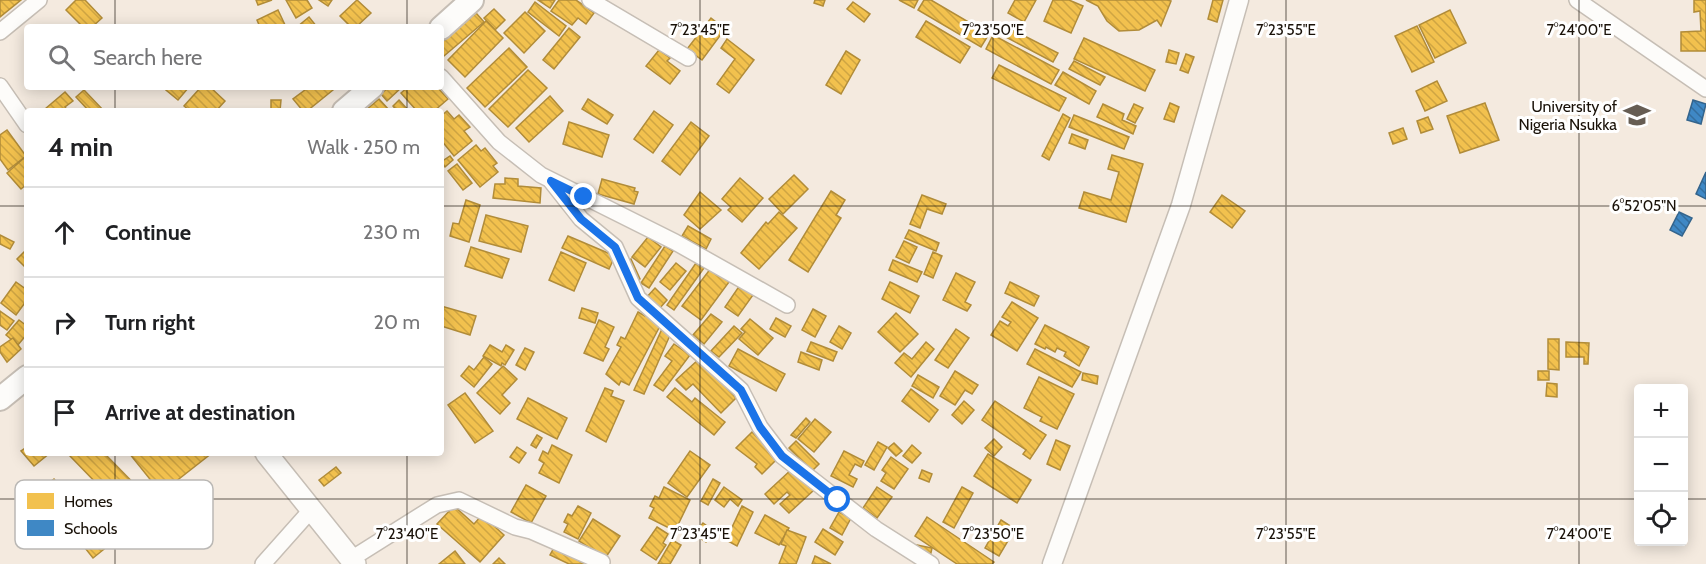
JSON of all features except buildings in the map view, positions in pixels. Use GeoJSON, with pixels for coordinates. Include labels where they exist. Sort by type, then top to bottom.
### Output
{"type":"FeatureCollection","features":[{"type":"Feature","properties":{"kind":"main road"},"geometry":{"type":"LineString","coordinates":[[444,24],[472,0]]}},
{"type":"Feature","properties":{"kind":"main road"},"geometry":{"type":"LineString","coordinates":[[348,108],[368,90]]}},
{"type":"Feature","properties":{"kind":"main road"},"geometry":{"type":"LineString","coordinates":[[0,399],[24,379]]}},
{"type":"Feature","properties":{"kind":"main road"},"geometry":{"type":"LineString","coordinates":[[268,456],[353,561]]}},
{"type":"Feature","properties":{"kind":"street"},"geometry":{"type":"LineString","coordinates":[[0,32],[39,0]]}},
{"type":"Feature","properties":{"kind":"street"},"geometry":{"type":"LineString","coordinates":[[590,0],[688,58]]}},
{"type":"Feature","properties":{"kind":"street"},"geometry":{"type":"LineString","coordinates":[[1052,564],[1181,204],[1239,0]]}},
{"type":"Feature","properties":{"kind":"street"},"geometry":{"type":"LineString","coordinates":[[1577,0],[1706,89]]}},
{"type":"Feature","properties":{"kind":"street"},"geometry":{"type":"LineString","coordinates":[[444,80],[499,142],[551,181],[675,242],[787,305]]}},
{"type":"Feature","properties":{"kind":"street"},"geometry":{"type":"LineString","coordinates":[[0,86],[24,121]]}},
{"type":"Feature","properties":{"kind":"street"},"geometry":{"type":"LineString","coordinates":[[551,181],[581,219],[615,247],[638,298],[741,390],[760,427],[782,456],[876,529],[931,564]]}},
{"type":"Feature","properties":{"kind":"street"},"geometry":{"type":"LineString","coordinates":[[353,561],[437,505],[459,500],[515,527],[602,562]]}},
{"type":"Feature","properties":{"kind":"street"},"geometry":{"type":"LineString","coordinates":[[263,564],[311,510]]}},
{"type":"Feature","properties":{"kind":"place","name":"University of Nigeria Nsukka"},"geometry":{"type":"Point","coordinates":[1637,115]}},
{"type":"Feature","properties":{"kind":"route"},"geometry":{"type":"LineString","coordinates":[[584,197],[551,181],[581,219],[615,247],[622,267],[638,298],[675,334],[714,364],[741,390],[760,427],[782,456],[838,500]]}}]}
